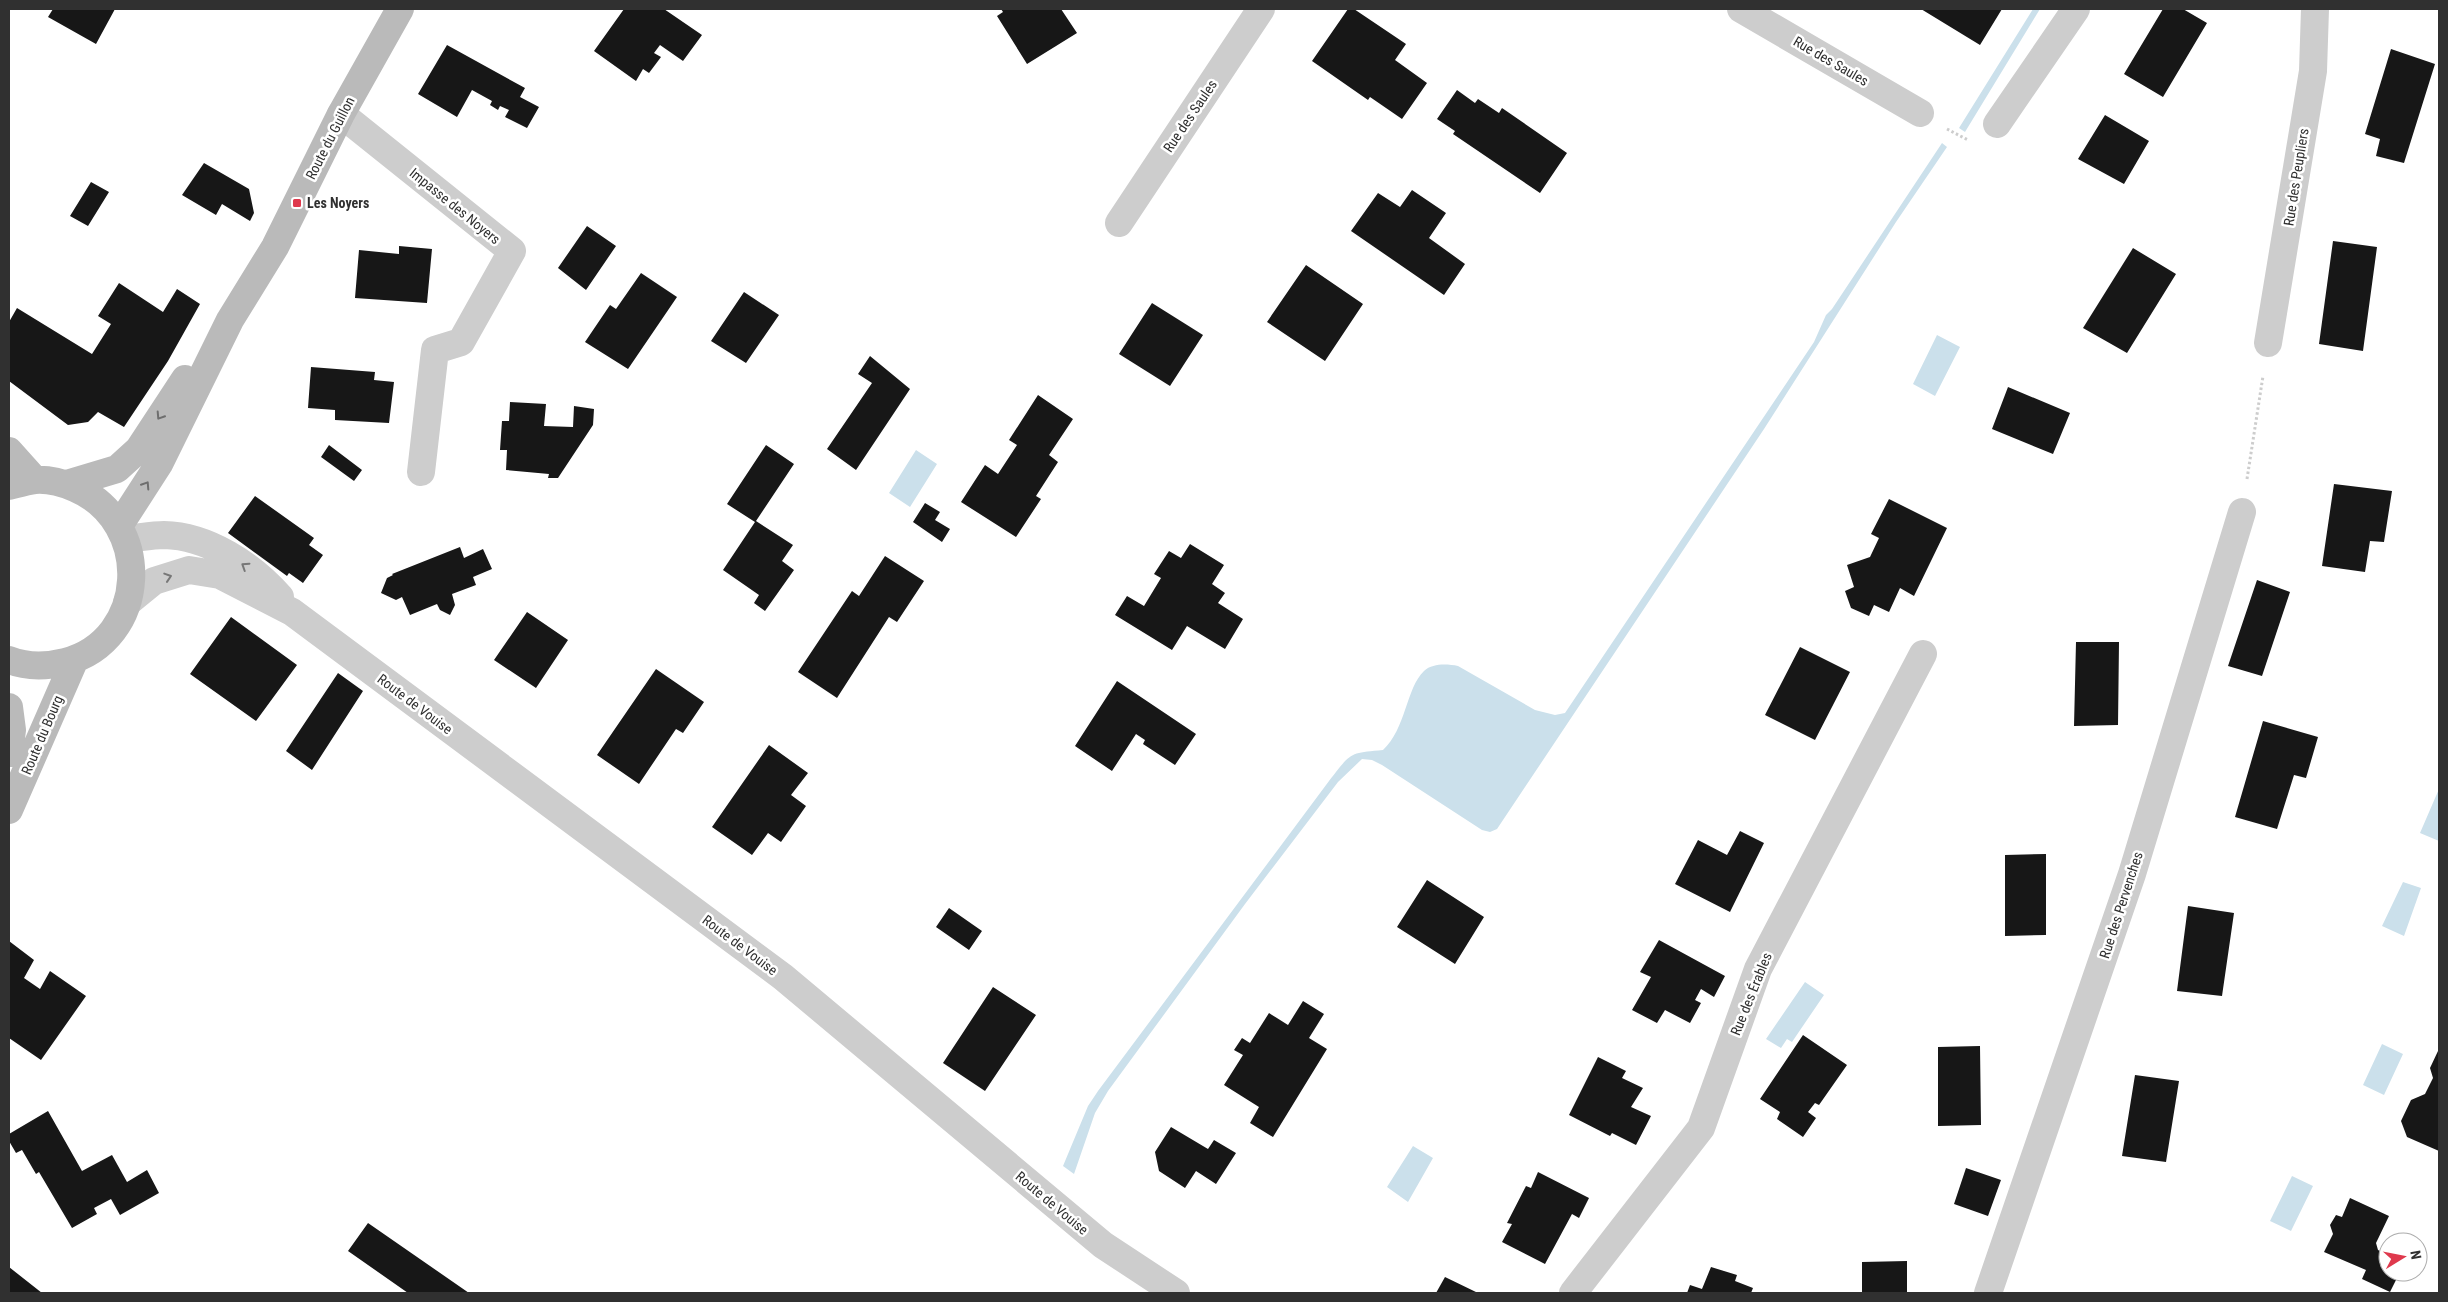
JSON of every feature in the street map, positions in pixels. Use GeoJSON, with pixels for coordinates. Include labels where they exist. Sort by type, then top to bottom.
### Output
{"type":"FeatureCollection","features":[{"type":"Feature","properties":{"kind":"street","name":"Route du Guillon"},"geometry":{"type":"LineString","coordinates":[[123,532],[230,320],[275,247],[341,114],[400,9]]}},
{"type":"Feature","properties":{"kind":"street","name":"Rue des Saules"},"geometry":{"type":"LineString","coordinates":[[1119,223],[1261,9]]}},
{"type":"Feature","properties":{"kind":"street","name":"Rue des Saules"},"geometry":{"type":"LineString","coordinates":[[1741,9],[1920,114]]}},
{"type":"Feature","properties":{"kind":"street"},"geometry":{"type":"LineString","coordinates":[[1997,124],[2076,9]]}},
{"type":"Feature","properties":{"kind":"street","name":"Rue des Peupliers"},"geometry":{"type":"LineString","coordinates":[[2268,344],[2313,71],[2315,9]]}},
{"type":"Feature","properties":{"kind":"street","name":"Impasse des Noyers"},"geometry":{"type":"LineString","coordinates":[[341,114],[512,251],[461,342],[435,350],[421,472]]}},
{"type":"Feature","properties":{"kind":"street","name":"Route du Guillon"},"geometry":{"type":"LineString","coordinates":[[67,484],[117,469],[139,449],[180,386],[230,320]]}},
{"type":"Feature","properties":{"kind":"street"},"geometry":{"type":"LineString","coordinates":[[9,451],[36,480]]}},
{"type":"Feature","properties":{"kind":"street"},"geometry":{"type":"LineString","coordinates":[[9,486],[36,480],[67,484],[88,493],[105,507],[123,532],[132,570],[127,603],[119,621],[107,637],[92,650],[75,659],[48,666],[20,664],[9,660]]}},
{"type":"Feature","properties":{"kind":"street","name":"Rue des Pervenches"},"geometry":{"type":"LineString","coordinates":[[1988,1293],[2132,874],[2242,512]]}},
{"type":"Feature","properties":{"kind":"street","name":"Route de Vouise"},"geometry":{"type":"LineString","coordinates":[[123,532],[165,535],[202,542],[242,563],[264,578],[292,612]]}},
{"type":"Feature","properties":{"kind":"street","name":"Route de Vouise"},"geometry":{"type":"LineString","coordinates":[[127,603],[154,581],[188,570],[220,576],[292,612],[783,977],[1103,1245],[1176,1293]]}},
{"type":"Feature","properties":{"kind":"street","name":"Rue des Érables"},"geometry":{"type":"LineString","coordinates":[[1573,1293],[1701,1128],[1758,969],[1923,654]]}},
{"type":"Feature","properties":{"kind":"street","name":"Route du Bourg"},"geometry":{"type":"LineString","coordinates":[[9,810],[75,659]]}},
{"type":"Feature","properties":{"kind":"street","name":"Route du Bourg"},"geometry":{"type":"LineString","coordinates":[[9,707],[12,730],[9,753]]}},
{"type":"Feature","properties":{"kind":"path"},"geometry":{"type":"LineString","coordinates":[[1920,114],[1963,139],[1977,143],[1988,138],[1997,124]]}},
{"type":"Feature","properties":{"kind":"path"},"geometry":{"type":"LineString","coordinates":[[2242,512],[2268,344]]}},
{"type":"Feature","properties":{"kind":"water"},"geometry":{"type":"Polygon","coordinates":[[[2033,9],[2040,9],[1965,132],[1959,128],[2033,9]]]}},
{"type":"Feature","properties":{"kind":"water"},"geometry":{"type":"Polygon","coordinates":[[[1942,143],[1947,147],[1896,222],[1764,429],[1497,829],[1490,832],[1482,830],[1382,765],[1372,760],[1362,759],[1338,782],[1245,904],[1108,1091],[1095,1113],[1074,1174],[1063,1166],[1088,1106],[1098,1091],[1342,765],[1351,756],[1356,754],[1383,750],[1391,741],[1397,731],[1413,688],[1424,671],[1436,665],[1458,666],[1535,710],[1555,715],[1565,713],[1814,342],[1826,315],[1832,309],[1942,143]]]}},
{"type":"Feature","properties":{"kind":"water"},"geometry":{"type":"Polygon","coordinates":[[[1937,335],[1960,347],[1935,396],[1913,384],[1937,335]]]}},
{"type":"Feature","properties":{"kind":"water"},"geometry":{"type":"Polygon","coordinates":[[[916,450],[937,464],[910,507],[889,493],[916,450]]]}},
{"type":"Feature","properties":{"kind":"water"},"geometry":{"type":"Polygon","coordinates":[[[2439,789],[2439,841],[2420,833],[2439,789]]]}},
{"type":"Feature","properties":{"kind":"water"},"geometry":{"type":"Polygon","coordinates":[[[2403,882],[2421,888],[2404,936],[2382,926],[2403,882]]]}},
{"type":"Feature","properties":{"kind":"water"},"geometry":{"type":"Polygon","coordinates":[[[1805,982],[1824,995],[1792,1042],[1787,1039],[1781,1048],[1766,1039],[1805,982]]]}},
{"type":"Feature","properties":{"kind":"water"},"geometry":{"type":"Polygon","coordinates":[[[2382,1044],[2403,1054],[2384,1095],[2363,1085],[2382,1044]]]}},
{"type":"Feature","properties":{"kind":"water"},"geometry":{"type":"Polygon","coordinates":[[[1413,1146],[1433,1158],[1408,1202],[1387,1187],[1413,1146]]]}},
{"type":"Feature","properties":{"kind":"water"},"geometry":{"type":"Polygon","coordinates":[[[2292,1176],[2313,1186],[2291,1231],[2270,1221],[2292,1176]]]}},
{"type":"Feature","properties":{"kind":"building"},"geometry":{"type":"Polygon","coordinates":[[[53,9],[115,9],[96,44],[48,17],[53,9]]]}},
{"type":"Feature","properties":{"kind":"building"},"geometry":{"type":"Polygon","coordinates":[[[624,9],[664,9],[702,35],[683,61],[660,45],[654,53],[661,57],[649,73],[643,69],[636,81],[594,51],[624,9]]]}},
{"type":"Feature","properties":{"kind":"building"},"geometry":{"type":"Polygon","coordinates":[[[1001,9],[1061,9],[1077,33],[1027,64],[997,16],[1003,12],[1001,9]]]}},
{"type":"Feature","properties":{"kind":"building"},"geometry":{"type":"Polygon","coordinates":[[[1348,9],[1354,9],[1406,44],[1395,60],[1427,83],[1402,119],[1370,97],[1368,100],[1312,61],[1348,9]]]}},
{"type":"Feature","properties":{"kind":"building"},"geometry":{"type":"Polygon","coordinates":[[[1921,9],[2002,9],[1980,45],[1921,9]]]}},
{"type":"Feature","properties":{"kind":"building"},"geometry":{"type":"Polygon","coordinates":[[[2163,9],[2183,9],[2207,23],[2163,97],[2124,74],[2163,9]]]}},
{"type":"Feature","properties":{"kind":"building"},"geometry":{"type":"Polygon","coordinates":[[[447,45],[525,88],[520,97],[539,107],[527,128],[505,117],[509,110],[500,106],[498,110],[490,105],[492,101],[472,90],[457,117],[418,94],[447,45]]]}},
{"type":"Feature","properties":{"kind":"building"},"geometry":{"type":"Polygon","coordinates":[[[2391,49],[2435,64],[2404,163],[2376,156],[2380,139],[2365,134],[2391,49]]]}},
{"type":"Feature","properties":{"kind":"building"},"geometry":{"type":"Polygon","coordinates":[[[1457,90],[1475,103],[1478,99],[1499,113],[1502,108],[1567,153],[1540,193],[1453,134],[1455,131],[1437,119],[1457,90]]]}},
{"type":"Feature","properties":{"kind":"building"},"geometry":{"type":"Polygon","coordinates":[[[2105,115],[2149,141],[2124,184],[2078,159],[2105,115]]]}},
{"type":"Feature","properties":{"kind":"building"},"geometry":{"type":"Polygon","coordinates":[[[204,163],[249,189],[254,213],[250,221],[222,204],[216,215],[182,195],[204,163]]]}},
{"type":"Feature","properties":{"kind":"building"},"geometry":{"type":"Polygon","coordinates":[[[91,182],[109,192],[88,226],[70,216],[91,182]]]}},
{"type":"Feature","properties":{"kind":"building"},"geometry":{"type":"Polygon","coordinates":[[[1412,190],[1446,213],[1429,238],[1465,264],[1444,295],[1351,231],[1378,193],[1400,207],[1412,190]]]}},
{"type":"Feature","properties":{"kind":"building"},"geometry":{"type":"Polygon","coordinates":[[[587,226],[616,246],[586,290],[558,268],[587,226]]]}},
{"type":"Feature","properties":{"kind":"building"},"geometry":{"type":"Polygon","coordinates":[[[2333,241],[2377,247],[2363,351],[2319,344],[2333,241]]]}},
{"type":"Feature","properties":{"kind":"building"},"geometry":{"type":"Polygon","coordinates":[[[399,246],[432,249],[427,303],[355,298],[359,250],[399,254],[399,246]]]}},
{"type":"Feature","properties":{"kind":"building"},"geometry":{"type":"Polygon","coordinates":[[[2133,248],[2176,274],[2127,353],[2083,328],[2133,248]]]}},
{"type":"Feature","properties":{"kind":"building"},"geometry":{"type":"Polygon","coordinates":[[[1306,265],[1363,304],[1325,361],[1267,322],[1306,265]]]}},
{"type":"Feature","properties":{"kind":"building"},"geometry":{"type":"Polygon","coordinates":[[[641,273],[677,297],[628,369],[585,342],[610,305],[616,309],[641,273]]]}},
{"type":"Feature","properties":{"kind":"building"},"geometry":{"type":"Polygon","coordinates":[[[119,283],[163,312],[177,289],[200,304],[168,361],[124,427],[98,412],[88,422],[68,425],[9,381],[9,322],[17,308],[92,354],[111,324],[98,316],[119,283]]]}},
{"type":"Feature","properties":{"kind":"building"},"geometry":{"type":"Polygon","coordinates":[[[744,292],[779,315],[746,363],[711,341],[744,292]]]}},
{"type":"Feature","properties":{"kind":"building"},"geometry":{"type":"Polygon","coordinates":[[[1152,303],[1203,335],[1170,386],[1119,354],[1152,303]]]}},
{"type":"Feature","properties":{"kind":"building"},"geometry":{"type":"Polygon","coordinates":[[[870,356],[910,389],[856,470],[827,449],[872,383],[858,374],[870,356]]]}},
{"type":"Feature","properties":{"kind":"building"},"geometry":{"type":"Polygon","coordinates":[[[311,367],[375,372],[374,380],[394,382],[389,423],[335,420],[335,410],[308,408],[311,367]]]}},
{"type":"Feature","properties":{"kind":"building"},"geometry":{"type":"Polygon","coordinates":[[[2008,387],[2070,413],[2053,454],[1992,429],[2008,387]]]}},
{"type":"Feature","properties":{"kind":"building"},"geometry":{"type":"Polygon","coordinates":[[[1038,395],[1073,419],[1049,455],[1058,462],[1036,496],[1041,499],[1016,537],[961,502],[985,465],[998,474],[1017,445],[1009,440],[1038,395]]]}},
{"type":"Feature","properties":{"kind":"building"},"geometry":{"type":"Polygon","coordinates":[[[510,402],[546,404],[544,426],[573,427],[574,406],[594,409],[593,425],[558,478],[548,478],[549,474],[506,470],[507,450],[500,450],[502,421],[509,421],[510,402]]]}},
{"type":"Feature","properties":{"kind":"building"},"geometry":{"type":"Polygon","coordinates":[[[329,445],[362,470],[354,481],[321,457],[329,445]]]}},
{"type":"Feature","properties":{"kind":"building"},"geometry":{"type":"Polygon","coordinates":[[[766,445],[794,464],[756,521],[793,545],[782,561],[794,570],[765,611],[754,603],[759,595],[723,570],[755,522],[727,504],[766,445]]]}},
{"type":"Feature","properties":{"kind":"building"},"geometry":{"type":"Polygon","coordinates":[[[2334,484],[2392,491],[2384,542],[2370,541],[2365,572],[2322,566],[2334,484]]]}},
{"type":"Feature","properties":{"kind":"building"},"geometry":{"type":"Polygon","coordinates":[[[255,496],[314,538],[309,545],[323,555],[303,583],[289,573],[287,576],[228,533],[255,496]]]}},
{"type":"Feature","properties":{"kind":"building"},"geometry":{"type":"Polygon","coordinates":[[[1889,499],[1947,528],[1914,596],[1900,588],[1889,612],[1874,605],[1869,616],[1851,608],[1845,591],[1854,587],[1847,565],[1870,557],[1879,538],[1871,534],[1889,499]]]}},
{"type":"Feature","properties":{"kind":"building"},"geometry":{"type":"Polygon","coordinates":[[[925,503],[940,512],[935,520],[950,529],[942,542],[913,522],[925,503]]]}},
{"type":"Feature","properties":{"kind":"building"},"geometry":{"type":"Polygon","coordinates":[[[1190,544],[1224,565],[1212,584],[1225,593],[1218,603],[1243,619],[1225,649],[1187,626],[1172,650],[1115,615],[1127,596],[1144,606],[1161,578],[1154,574],[1169,551],[1181,558],[1190,544]]]}},
{"type":"Feature","properties":{"kind":"building"},"geometry":{"type":"Polygon","coordinates":[[[460,547],[464,558],[483,549],[492,569],[473,577],[476,585],[452,594],[455,605],[450,615],[440,610],[437,604],[410,615],[402,597],[396,600],[381,593],[387,578],[392,574],[460,547]]]}},
{"type":"Feature","properties":{"kind":"building"},"geometry":{"type":"Polygon","coordinates":[[[885,556],[924,581],[897,622],[889,617],[837,698],[798,672],[852,591],[859,596],[885,556]]]}},
{"type":"Feature","properties":{"kind":"building"},"geometry":{"type":"Polygon","coordinates":[[[2257,580],[2290,592],[2262,676],[2228,666],[2257,580]]]}},
{"type":"Feature","properties":{"kind":"building"},"geometry":{"type":"Polygon","coordinates":[[[527,612],[568,640],[536,688],[494,660],[527,612]]]}},
{"type":"Feature","properties":{"kind":"building"},"geometry":{"type":"Polygon","coordinates":[[[231,617],[297,665],[256,721],[190,674],[231,617]]]}},
{"type":"Feature","properties":{"kind":"building"},"geometry":{"type":"Polygon","coordinates":[[[2076,642],[2119,642],[2118,725],[2074,726],[2076,642]]]}},
{"type":"Feature","properties":{"kind":"building"},"geometry":{"type":"Polygon","coordinates":[[[1800,647],[1850,672],[1815,740],[1765,715],[1800,647]]]}},
{"type":"Feature","properties":{"kind":"building"},"geometry":{"type":"Polygon","coordinates":[[[656,669],[704,702],[683,733],[676,729],[639,784],[597,755],[656,669]]]}},
{"type":"Feature","properties":{"kind":"building"},"geometry":{"type":"Polygon","coordinates":[[[338,673],[363,691],[312,770],[286,751],[338,673]]]}},
{"type":"Feature","properties":{"kind":"building"},"geometry":{"type":"Polygon","coordinates":[[[1117,681],[1196,734],[1175,765],[1143,744],[1145,740],[1136,734],[1112,771],[1075,746],[1117,681]]]}},
{"type":"Feature","properties":{"kind":"building"},"geometry":{"type":"Polygon","coordinates":[[[2263,721],[2318,737],[2306,778],[2294,775],[2277,829],[2235,817],[2263,721]]]}},
{"type":"Feature","properties":{"kind":"building"},"geometry":{"type":"Polygon","coordinates":[[[769,745],[808,773],[791,795],[806,806],[781,842],[768,833],[752,855],[712,827],[769,745]]]}},
{"type":"Feature","properties":{"kind":"building"},"geometry":{"type":"Polygon","coordinates":[[[1740,831],[1764,843],[1730,912],[1675,884],[1698,840],[1727,855],[1740,831]]]}},
{"type":"Feature","properties":{"kind":"building"},"geometry":{"type":"Polygon","coordinates":[[[2046,854],[2046,935],[2005,936],[2005,855],[2046,854]]]}},
{"type":"Feature","properties":{"kind":"building"},"geometry":{"type":"Polygon","coordinates":[[[1427,880],[1484,917],[1455,964],[1397,927],[1427,880]]]}},
{"type":"Feature","properties":{"kind":"building"},"geometry":{"type":"Polygon","coordinates":[[[2188,906],[2234,913],[2222,996],[2177,991],[2188,906]]]}},
{"type":"Feature","properties":{"kind":"building"},"geometry":{"type":"Polygon","coordinates":[[[949,908],[982,931],[969,950],[936,927],[949,908]]]}},
{"type":"Feature","properties":{"kind":"building"},"geometry":{"type":"Polygon","coordinates":[[[1659,940],[1725,976],[1714,997],[1701,989],[1695,1000],[1701,1003],[1690,1023],[1665,1010],[1657,1023],[1632,1010],[1651,977],[1640,972],[1659,940]]]}},
{"type":"Feature","properties":{"kind":"building"},"geometry":{"type":"Polygon","coordinates":[[[9,941],[34,960],[24,978],[40,989],[50,971],[86,996],[41,1060],[9,1038],[9,941]]]}},
{"type":"Feature","properties":{"kind":"building"},"geometry":{"type":"Polygon","coordinates":[[[993,987],[1036,1015],[985,1091],[943,1063],[993,987]]]}},
{"type":"Feature","properties":{"kind":"building"},"geometry":{"type":"Polygon","coordinates":[[[1303,1001],[1324,1014],[1309,1038],[1327,1049],[1273,1137],[1250,1123],[1259,1107],[1224,1085],[1243,1055],[1234,1050],[1242,1038],[1250,1043],[1269,1013],[1288,1025],[1303,1001]]]}},
{"type":"Feature","properties":{"kind":"building"},"geometry":{"type":"Polygon","coordinates":[[[1803,1035],[1847,1065],[1819,1105],[1815,1103],[1808,1112],[1816,1118],[1803,1137],[1777,1119],[1780,1112],[1760,1099],[1803,1035]]]}},
{"type":"Feature","properties":{"kind":"building"},"geometry":{"type":"Polygon","coordinates":[[[1980,1046],[1981,1125],[1938,1126],[1938,1047],[1980,1046]]]}},
{"type":"Feature","properties":{"kind":"building"},"geometry":{"type":"Polygon","coordinates":[[[2438,1051],[2439,1151],[2407,1137],[2401,1121],[2411,1100],[2425,1094],[2433,1078],[2430,1068],[2438,1051]]]}},
{"type":"Feature","properties":{"kind":"building"},"geometry":{"type":"Polygon","coordinates":[[[1598,1057],[1626,1071],[1622,1078],[1643,1088],[1631,1107],[1651,1116],[1636,1145],[1612,1133],[1610,1136],[1569,1115],[1598,1057]]]}},
{"type":"Feature","properties":{"kind":"building"},"geometry":{"type":"Polygon","coordinates":[[[2135,1075],[2179,1081],[2166,1162],[2122,1156],[2135,1075]]]}},
{"type":"Feature","properties":{"kind":"building"},"geometry":{"type":"Polygon","coordinates":[[[48,1111],[82,1171],[112,1155],[127,1182],[147,1170],[159,1193],[120,1215],[111,1199],[94,1208],[97,1214],[72,1228],[39,1172],[36,1174],[22,1150],[16,1153],[9,1141],[9,1134],[48,1111]]]}},
{"type":"Feature","properties":{"kind":"building"},"geometry":{"type":"Polygon","coordinates":[[[1171,1127],[1208,1149],[1214,1140],[1236,1153],[1216,1184],[1196,1171],[1185,1188],[1159,1171],[1155,1152],[1171,1127]]]}},
{"type":"Feature","properties":{"kind":"building"},"geometry":{"type":"Polygon","coordinates":[[[1966,1168],[2001,1180],[1988,1216],[1954,1204],[1966,1168]]]}},
{"type":"Feature","properties":{"kind":"building"},"geometry":{"type":"Polygon","coordinates":[[[1538,1172],[1589,1198],[1579,1218],[1572,1214],[1545,1264],[1502,1242],[1512,1224],[1507,1223],[1526,1186],[1531,1188],[1538,1172]]]}},
{"type":"Feature","properties":{"kind":"building"},"geometry":{"type":"Polygon","coordinates":[[[2350,1198],[2389,1216],[2381,1232],[2378,1232],[2376,1243],[2378,1250],[2378,1282],[2395,1282],[2390,1292],[2362,1279],[2366,1270],[2324,1252],[2333,1234],[2330,1225],[2336,1215],[2342,1217],[2350,1198]]]}},
{"type":"Feature","properties":{"kind":"building"},"geometry":{"type":"Polygon","coordinates":[[[368,1223],[469,1293],[408,1293],[348,1251],[368,1223]]]}},
{"type":"Feature","properties":{"kind":"building"},"geometry":{"type":"Polygon","coordinates":[[[1907,1261],[1907,1293],[1862,1293],[1862,1262],[1907,1261]]]}},
{"type":"Feature","properties":{"kind":"building"},"geometry":{"type":"Polygon","coordinates":[[[9,1267],[42,1293],[9,1293],[9,1267]]]}},
{"type":"Feature","properties":{"kind":"building"},"geometry":{"type":"Polygon","coordinates":[[[1711,1267],[1737,1275],[1735,1281],[1753,1288],[1751,1293],[1687,1293],[1690,1285],[1702,1289],[1711,1267]]]}},
{"type":"Feature","properties":{"kind":"building"},"geometry":{"type":"Polygon","coordinates":[[[1445,1277],[1478,1293],[1436,1293],[1445,1277]]]}},
{"type":"Feature","properties":{"kind":"place","name":"Les Noyers"},"geometry":{"type":"Point","coordinates":[297,203]}}]}
